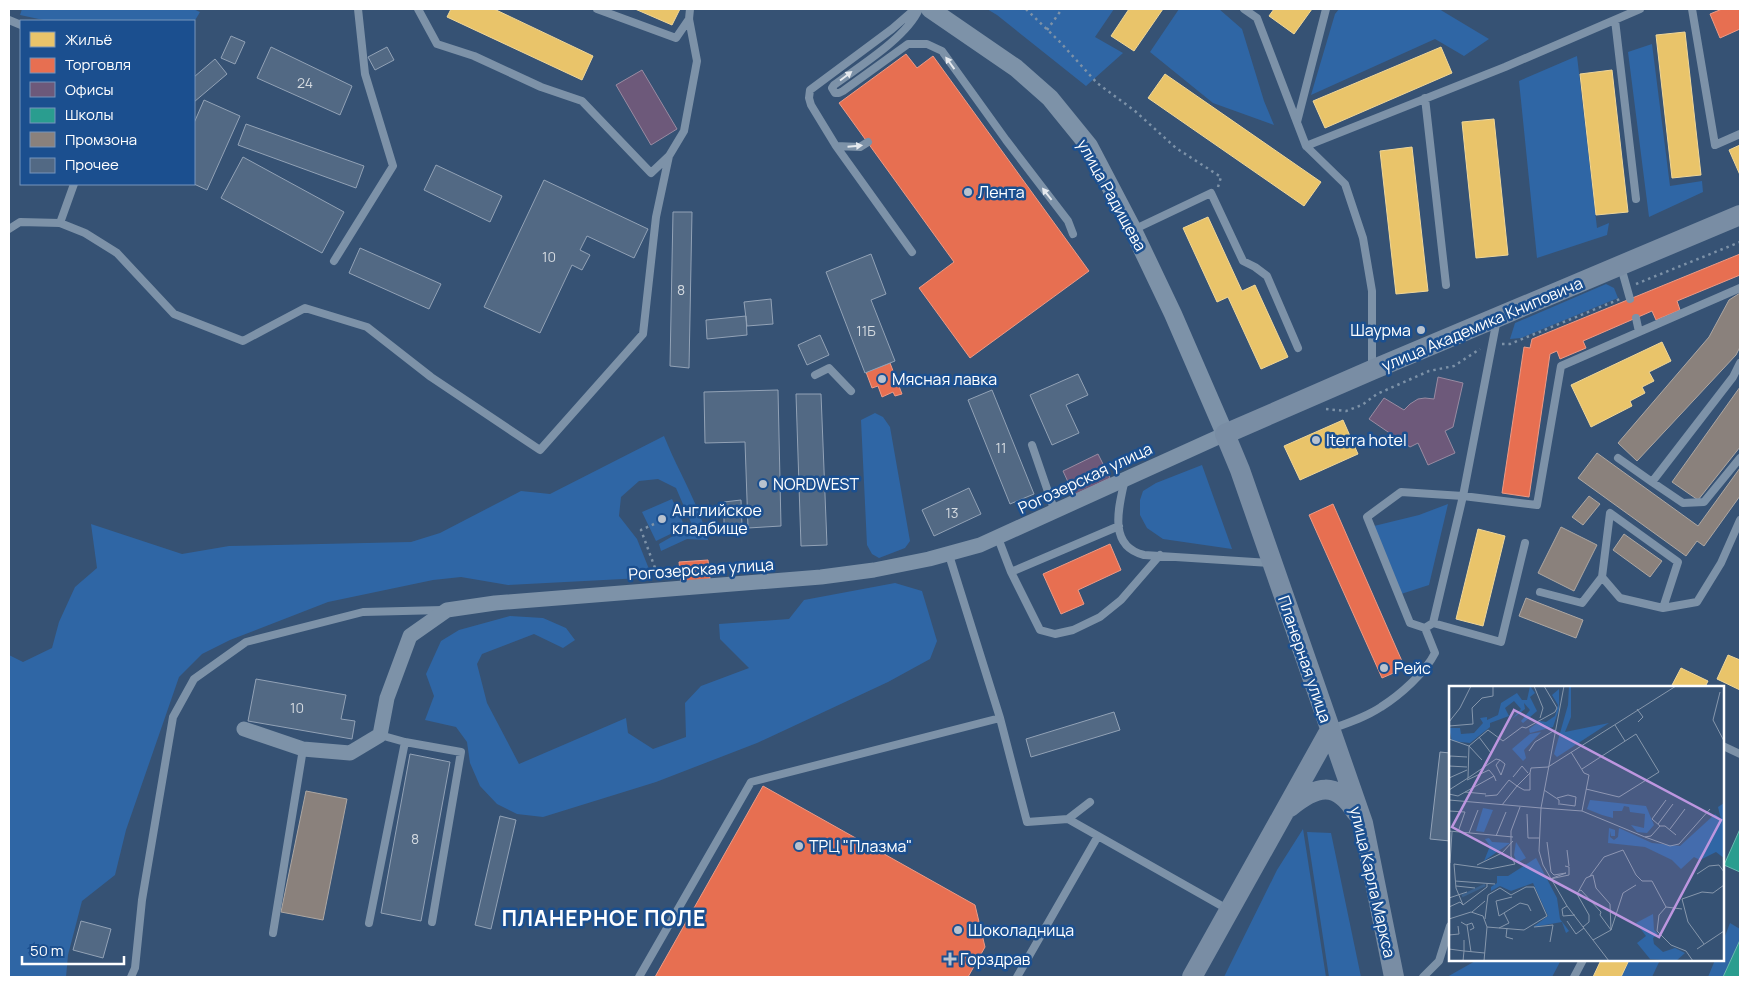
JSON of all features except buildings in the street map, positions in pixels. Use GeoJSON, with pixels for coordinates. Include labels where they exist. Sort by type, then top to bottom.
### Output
{"type":"FeatureCollection","features":[{"type":"Feature","properties":{"kind":"main road","name":"улица Академика Книповича"},"geometry":{"type":"LineString","coordinates":[[1224,434],[1740,215]]}},
{"type":"Feature","properties":{"kind":"main road","name":"Планерная улица"},"geometry":{"type":"LineString","coordinates":[[1192,977],[1330,730],[1240,470],[1224,434]]}},
{"type":"Feature","properties":{"kind":"main road","name":"улица Карла Маркса"},"geometry":{"type":"LineString","coordinates":[[1330,730],[1363,822],[1394,977]]}},
{"type":"Feature","properties":{"kind":"main road"},"geometry":{"type":"LineString","coordinates":[[1291,801],[1307,780],[1327,775],[1342,778],[1350,786]]}},
{"type":"Feature","properties":{"kind":"main road"},"geometry":{"type":"LineString","coordinates":[[1291,801],[1311,792],[1325,789],[1334,790],[1344,795],[1363,822]]}},
{"type":"Feature","properties":{"kind":"street","name":"улица Радищева"},"geometry":{"type":"LineString","coordinates":[[930,9],[1016,68],[1050,98],[1089,146],[1133,230],[1173,314],[1224,434]]}},
{"type":"Feature","properties":{"kind":"street","name":"Рогозерская улица"},"geometry":{"type":"LineString","coordinates":[[380,736],[387,698],[410,636],[447,610],[495,603],[821,577],[874,570],[949,555],[998,538],[1224,434]]}},
{"type":"Feature","properties":{"kind":"street"},"geometry":{"type":"LineString","coordinates":[[244,730],[303,749],[350,753],[380,736]]}},
{"type":"Feature","properties":{"kind":"lane"},"geometry":{"type":"LineString","coordinates":[[334,261],[393,166],[365,74],[358,9]]}},
{"type":"Feature","properties":{"kind":"lane"},"geometry":{"type":"LineString","coordinates":[[418,9],[437,44],[474,56],[540,87],[582,100],[651,174],[669,156],[684,131],[697,61],[690,9]]}},
{"type":"Feature","properties":{"kind":"lane"},"geometry":{"type":"LineString","coordinates":[[597,9],[676,38],[690,19]]}},
{"type":"Feature","properties":{"kind":"lane"},"geometry":{"type":"LineString","coordinates":[[915,9],[900,35],[834,85],[832,88],[835,93],[843,91],[908,44],[927,44],[942,51],[1006,140],[1068,221],[1073,234]]}},
{"type":"Feature","properties":{"kind":"lane"},"geometry":{"type":"LineString","coordinates":[[912,252],[836,146],[808,98],[810,90],[919,9]]}},
{"type":"Feature","properties":{"kind":"lane"},"geometry":{"type":"LineString","coordinates":[[1244,9],[1257,18],[1306,146],[1345,184],[1363,238],[1372,291],[1372,370]]}},
{"type":"Feature","properties":{"kind":"lane"},"geometry":{"type":"LineString","coordinates":[[1297,122],[1326,9]]}},
{"type":"Feature","properties":{"kind":"lane"},"geometry":{"type":"LineString","coordinates":[[1306,146],[1505,67],[1640,9]]}},
{"type":"Feature","properties":{"kind":"lane"},"geometry":{"type":"LineString","coordinates":[[1692,9],[1715,145],[1740,134]]}},
{"type":"Feature","properties":{"kind":"lane"},"geometry":{"type":"LineString","coordinates":[[1615,20],[1636,199]]}},
{"type":"Feature","properties":{"kind":"lane"},"geometry":{"type":"LineString","coordinates":[[1425,98],[1446,286]]}},
{"type":"Feature","properties":{"kind":"lane"},"geometry":{"type":"LineString","coordinates":[[836,146],[860,147],[868,142]]}},
{"type":"Feature","properties":{"kind":"lane"},"geometry":{"type":"LineString","coordinates":[[9,229],[20,222],[60,223],[85,233],[117,253],[174,314],[243,341],[305,308],[367,328],[431,377],[540,450],[643,334],[656,217],[669,156]]}},
{"type":"Feature","properties":{"kind":"lane"},"geometry":{"type":"LineString","coordinates":[[60,223],[74,185]]}},
{"type":"Feature","properties":{"kind":"lane"},"geometry":{"type":"LineString","coordinates":[[1133,230],[1211,193],[1243,261],[1267,276],[1298,348]]}},
{"type":"Feature","properties":{"kind":"lane"},"geometry":{"type":"LineString","coordinates":[[1621,266],[1629,297]]}},
{"type":"Feature","properties":{"kind":"lane"},"geometry":{"type":"LineString","coordinates":[[1330,730],[1380,708],[1394,698],[1430,664],[1435,653],[1425,628],[1410,623],[1367,517],[1401,492],[1463,496],[1537,505],[1561,366],[1740,288]]}},
{"type":"Feature","properties":{"kind":"lane"},"geometry":{"type":"LineString","coordinates":[[1425,628],[1433,623],[1463,496],[1498,317]]}},
{"type":"Feature","properties":{"kind":"lane"},"geometry":{"type":"LineString","coordinates":[[1636,318],[1639,332]]}},
{"type":"Feature","properties":{"kind":"lane"},"geometry":{"type":"LineString","coordinates":[[1652,482],[1733,377],[1740,363]]}},
{"type":"Feature","properties":{"kind":"lane"},"geometry":{"type":"LineString","coordinates":[[815,374],[829,368],[851,391]]}},
{"type":"Feature","properties":{"kind":"lane"},"geometry":{"type":"LineString","coordinates":[[1032,445],[1055,512]]}},
{"type":"Feature","properties":{"kind":"lane"},"geometry":{"type":"LineString","coordinates":[[1618,458],[1683,503],[1704,502],[1740,458]]}},
{"type":"Feature","properties":{"kind":"lane"},"geometry":{"type":"LineString","coordinates":[[1125,479],[1117,517],[1118,526],[1121,538],[1135,552],[1144,555],[1273,563]]}},
{"type":"Feature","properties":{"kind":"lane"},"geometry":{"type":"LineString","coordinates":[[1540,592],[1582,603],[1602,577],[1610,513],[1678,562],[1663,608]]}},
{"type":"Feature","properties":{"kind":"lane"},"geometry":{"type":"LineString","coordinates":[[1602,577],[1620,598],[1663,608],[1697,602],[1722,562],[1740,520]]}},
{"type":"Feature","properties":{"kind":"lane"},"geometry":{"type":"LineString","coordinates":[[1012,572],[1118,526]]}},
{"type":"Feature","properties":{"kind":"lane"},"geometry":{"type":"LineString","coordinates":[[998,538],[1040,630],[1055,634],[1073,630],[1100,617],[1121,600],[1160,555]]}},
{"type":"Feature","properties":{"kind":"lane"},"geometry":{"type":"LineString","coordinates":[[1433,623],[1501,642],[1525,543]]}},
{"type":"Feature","properties":{"kind":"lane"},"geometry":{"type":"LineString","coordinates":[[949,555],[1000,718],[1027,822],[1068,819],[1090,802]]}},
{"type":"Feature","properties":{"kind":"lane"},"geometry":{"type":"LineString","coordinates":[[131,977],[134,968],[142,900],[173,717],[194,679],[246,642],[363,612],[447,610]]}},
{"type":"Feature","properties":{"kind":"lane"},"geometry":{"type":"LineString","coordinates":[[639,977],[751,782],[1000,718]]}},
{"type":"Feature","properties":{"kind":"lane"},"geometry":{"type":"LineString","coordinates":[[380,736],[461,752],[432,922]]}},
{"type":"Feature","properties":{"kind":"lane"},"geometry":{"type":"LineString","coordinates":[[369,923],[405,742]]}},
{"type":"Feature","properties":{"kind":"lane"},"geometry":{"type":"LineString","coordinates":[[1724,746],[1740,754]]}},
{"type":"Feature","properties":{"kind":"lane"},"geometry":{"type":"LineString","coordinates":[[273,933],[303,749]]}},
{"type":"Feature","properties":{"kind":"lane"},"geometry":{"type":"LineString","coordinates":[[1068,819],[1229,910]]}},
{"type":"Feature","properties":{"kind":"lane"},"geometry":{"type":"LineString","coordinates":[[1017,977],[1098,836]]}},
{"type":"Feature","properties":{"kind":"lane"},"geometry":{"type":"LineString","coordinates":[[1423,977],[1439,962],[1449,929]]}},
{"type":"Feature","properties":{"kind":"lane"},"geometry":{"type":"LineString","coordinates":[[1574,977],[1582,961]]}},
{"type":"Feature","properties":{"kind":"path"},"geometry":{"type":"LineString","coordinates":[[1026,9],[1097,83],[1135,110],[1176,148],[1221,177],[1214,200]]}},
{"type":"Feature","properties":{"kind":"path"},"geometry":{"type":"LineString","coordinates":[[1048,30],[1062,9]]}},
{"type":"Feature","properties":{"kind":"path"},"geometry":{"type":"LineString","coordinates":[[1322,410],[1346,411],[1362,405],[1377,394],[1429,371],[1454,366],[1473,352],[1493,345],[1510,344],[1629,297],[1633,286],[1640,282],[1740,242]]}},
{"type":"Feature","properties":{"kind":"path"},"geometry":{"type":"LineString","coordinates":[[654,524],[641,530],[663,589]]}},
{"type":"Feature","properties":{"kind":"shaded area"},"geometry":{"type":"Polygon","coordinates":[[[22,9],[193,9],[200,12],[195,20],[43,20],[20,15],[22,9]]]}},
{"type":"Feature","properties":{"kind":"shaded area"},"geometry":{"type":"Polygon","coordinates":[[[987,9],[1114,9],[1095,37],[1123,53],[1086,86],[987,9]]]}},
{"type":"Feature","properties":{"kind":"shaded area"},"geometry":{"type":"Polygon","coordinates":[[[1179,9],[1219,9],[1242,29],[1264,101],[1274,125],[1213,103],[1150,52],[1179,9]]]}},
{"type":"Feature","properties":{"kind":"shaded area"},"geometry":{"type":"Polygon","coordinates":[[[1339,9],[1439,9],[1489,39],[1464,56],[1435,39],[1311,95],[1335,14],[1339,9]]]}},
{"type":"Feature","properties":{"kind":"shaded area"},"geometry":{"type":"Polygon","coordinates":[[[1652,44],[1670,186],[1702,181],[1703,192],[1649,217],[1628,52],[1652,44]]]}},
{"type":"Feature","properties":{"kind":"shaded area"},"geometry":{"type":"Polygon","coordinates":[[[1577,56],[1597,228],[1609,223],[1607,235],[1537,258],[1519,81],[1577,56]]]}},
{"type":"Feature","properties":{"kind":"shaded area"},"geometry":{"type":"Polygon","coordinates":[[[1606,284],[1614,288],[1618,298],[1521,338],[1510,339],[1515,323],[1606,284]]]}},
{"type":"Feature","properties":{"kind":"shaded area"},"geometry":{"type":"Polygon","coordinates":[[[875,413],[883,417],[890,427],[910,541],[905,548],[879,558],[872,554],[867,545],[861,420],[875,413]]]}},
{"type":"Feature","properties":{"kind":"shaded area"},"geometry":{"type":"Polygon","coordinates":[[[664,436],[694,501],[708,540],[687,539],[661,551],[659,544],[692,525],[676,488],[658,479],[639,481],[621,497],[619,516],[637,539],[649,569],[642,578],[508,585],[461,577],[433,580],[328,602],[230,640],[202,654],[179,677],[126,830],[115,875],[82,901],[68,955],[66,977],[9,977],[9,655],[23,662],[52,648],[59,622],[75,587],[97,568],[91,524],[182,554],[229,546],[411,542],[440,533],[521,491],[550,494],[664,436]]]}},
{"type":"Feature","properties":{"kind":"shaded area"},"geometry":{"type":"Polygon","coordinates":[[[1202,465],[1232,549],[1163,539],[1147,528],[1140,515],[1140,500],[1143,491],[1156,483],[1202,465]]]}},
{"type":"Feature","properties":{"kind":"shaded area"},"geometry":{"type":"Polygon","coordinates":[[[672,499],[685,527],[656,541],[642,512],[672,499]]]}},
{"type":"Feature","properties":{"kind":"shaded area"},"geometry":{"type":"Polygon","coordinates":[[[1448,504],[1429,585],[1401,594],[1374,526],[1419,515],[1448,504]]]}},
{"type":"Feature","properties":{"kind":"shaded area"},"geometry":{"type":"Polygon","coordinates":[[[895,583],[922,591],[937,641],[930,659],[888,682],[757,743],[656,782],[543,817],[517,814],[497,804],[480,786],[470,763],[467,742],[456,727],[425,720],[434,696],[426,674],[441,641],[459,630],[510,616],[543,618],[566,628],[575,640],[563,648],[534,634],[482,654],[477,664],[487,703],[519,764],[626,718],[628,733],[653,749],[686,737],[685,703],[701,686],[749,668],[720,639],[719,624],[789,619],[804,600],[895,583]]]}},
{"type":"Feature","properties":{"kind":"shaded area"},"geometry":{"type":"Polygon","coordinates":[[[1303,829],[1326,977],[1224,977],[1277,870],[1303,829]]]}},
{"type":"Feature","properties":{"kind":"shaded area"},"geometry":{"type":"Polygon","coordinates":[[[1307,832],[1331,833],[1361,977],[1329,977],[1307,832]]]}},
{"type":"Feature","properties":{"kind":"shaded area"},"geometry":{"type":"Polygon","coordinates":[[[1730,923],[1740,929],[1740,940],[1723,977],[1708,977],[1715,961],[1724,961],[1724,938],[1730,923]]]}},
{"type":"Feature","properties":{"kind":"shaded area"},"geometry":{"type":"Polygon","coordinates":[[[1475,961],[1560,961],[1552,977],[1447,977],[1475,961]]]}},
{"type":"Feature","properties":{"kind":"shaded area"},"geometry":{"type":"Polygon","coordinates":[[[1629,961],[1660,961],[1652,977],[1621,977],[1629,961]]]}},
{"type":"Feature","properties":{"kind":"place","name":"Лента"},"geometry":{"type":"Point","coordinates":[968,192]}},
{"type":"Feature","properties":{"kind":"place","name":"Шаурма"},"geometry":{"type":"Point","coordinates":[1421,330]}},
{"type":"Feature","properties":{"kind":"place","name":"Мясная лавка"},"geometry":{"type":"Point","coordinates":[882,379]}},
{"type":"Feature","properties":{"kind":"place","name":"Iterra hotel"},"geometry":{"type":"Point","coordinates":[1316,440]}},
{"type":"Feature","properties":{"kind":"place","name":"NORDWEST"},"geometry":{"type":"Point","coordinates":[763,484]}},
{"type":"Feature","properties":{"kind":"place","name":"Английское кладбище"},"geometry":{"type":"Point","coordinates":[662,519]}},
{"type":"Feature","properties":{"kind":"place","name":"Рейс"},"geometry":{"type":"Point","coordinates":[1384,668]}},
{"type":"Feature","properties":{"kind":"place","name":"ТРЦ \"Плазма\""},"geometry":{"type":"Point","coordinates":[799,846]}},
{"type":"Feature","properties":{"kind":"place","name":"Шоколадница"},"geometry":{"type":"Point","coordinates":[958,930]}},
{"type":"Feature","properties":{"kind":"place","name":"Горздрав"},"geometry":{"type":"Point","coordinates":[950,959]}},
{"type":"Feature","properties":{"kind":"district","name":"ПЛАНЕРНОЕ ПОЛЕ"},"geometry":{"type":"Point","coordinates":[604,918]}}]}
